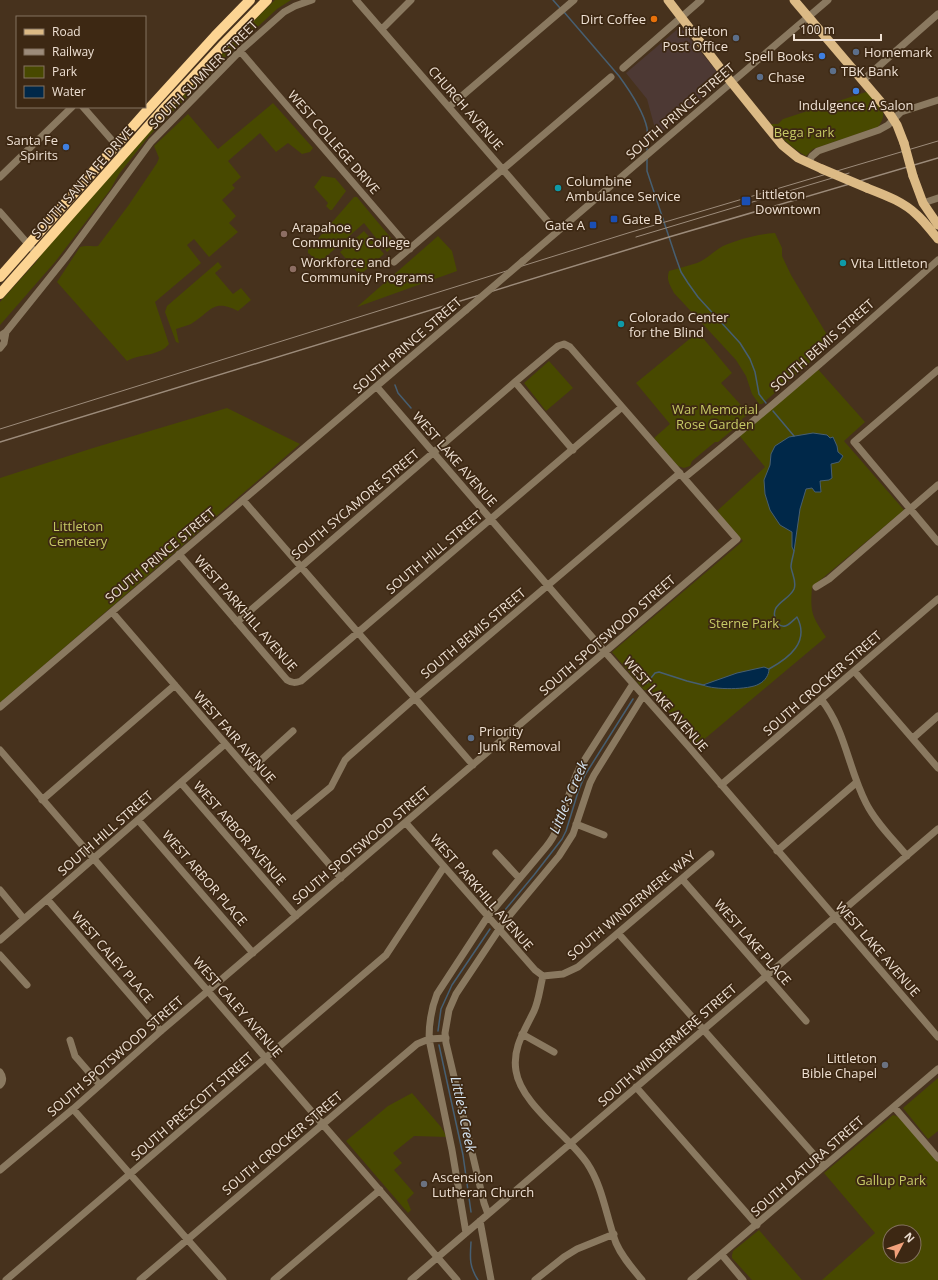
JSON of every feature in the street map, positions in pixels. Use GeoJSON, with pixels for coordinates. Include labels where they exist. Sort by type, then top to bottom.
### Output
{"type":"FeatureCollection","features":[{"type":"Feature","properties":{"kind":"highway","name":"SOUTH SANTA FE DRIVE"},"geometry":{"type":"LineString","coordinates":[[0,277],[116,145],[215,36],[250,0]]}},
{"type":"Feature","properties":{"kind":"highway","name":"SOUTH SANTA FE DRIVE"},"geometry":{"type":"LineString","coordinates":[[0,294],[124,154],[236,31],[267,0]]}},
{"type":"Feature","properties":{"kind":"highway"},"geometry":{"type":"LineString","coordinates":[[236,31],[248,24],[272,0]]}},
{"type":"Feature","properties":{"kind":"main road"},"geometry":{"type":"LineString","coordinates":[[668,0],[782,145],[798,158],[808,163],[885,195],[901,204],[917,215],[938,239]]}},
{"type":"Feature","properties":{"kind":"main road"},"geometry":{"type":"LineString","coordinates":[[794,0],[863,80],[894,119],[904,144],[913,176],[923,203],[938,225]]}},
{"type":"Feature","properties":{"kind":"main road"},"geometry":{"type":"LineString","coordinates":[[885,195],[892,192],[912,203],[923,203]]}},
{"type":"Feature","properties":{"kind":"street","name":"SOUTH SUMNER STREET"},"geometry":{"type":"LineString","coordinates":[[0,348],[4,344],[3,334],[67,256],[143,152],[240,51],[284,12],[312,0]]}},
{"type":"Feature","properties":{"kind":"street","name":"CHURCH AVENUE"},"geometry":{"type":"LineString","coordinates":[[356,0],[557,232]]}},
{"type":"Feature","properties":{"kind":"street"},"geometry":{"type":"LineString","coordinates":[[382,29],[411,0]]}},
{"type":"Feature","properties":{"kind":"street"},"geometry":{"type":"LineString","coordinates":[[449,107],[574,0]]}},
{"type":"Feature","properties":{"kind":"street"},"geometry":{"type":"LineString","coordinates":[[622,68],[701,0]]}},
{"type":"Feature","properties":{"kind":"street","name":"SOUTH PRINCE STREET"},"geometry":{"type":"LineString","coordinates":[[0,707],[179,554],[212,528],[828,0]]}},
{"type":"Feature","properties":{"kind":"street"},"geometry":{"type":"LineString","coordinates":[[863,80],[938,14]]}},
{"type":"Feature","properties":{"kind":"street","name":"WEST COLLEGE DRIVE"},"geometry":{"type":"LineString","coordinates":[[240,51],[410,248]]}},
{"type":"Feature","properties":{"kind":"street"},"geometry":{"type":"LineString","coordinates":[[394,262],[504,170],[611,77]]}},
{"type":"Feature","properties":{"kind":"street"},"geometry":{"type":"LineString","coordinates":[[808,163],[812,156],[818,151],[879,130],[888,125],[901,112],[938,100]]}},
{"type":"Feature","properties":{"kind":"street"},"geometry":{"type":"LineString","coordinates":[[0,176],[71,108]]}},
{"type":"Feature","properties":{"kind":"street"},"geometry":{"type":"LineString","coordinates":[[85,108],[124,154]]}},
{"type":"Feature","properties":{"kind":"street"},"geometry":{"type":"LineString","coordinates":[[923,203],[938,198]]}},
{"type":"Feature","properties":{"kind":"street"},"geometry":{"type":"LineString","coordinates":[[0,212],[36,253]]}},
{"type":"Feature","properties":{"kind":"street","name":"SOUTH BEMIS STREET"},"geometry":{"type":"LineString","coordinates":[[291,820],[331,787],[345,760],[349,756],[415,698],[682,475],[738,434],[938,260]]}},
{"type":"Feature","properties":{"kind":"street","name":"SOUTH SYCAMORE STREET"},"geometry":{"type":"LineString","coordinates":[[237,622],[300,566],[558,346],[564,344],[570,347],[622,407]]}},
{"type":"Feature","properties":{"kind":"street"},"geometry":{"type":"LineString","coordinates":[[937,373],[854,442],[938,542]]}},
{"type":"Feature","properties":{"kind":"street"},"geometry":{"type":"LineString","coordinates":[[515,382],[573,450]]}},
{"type":"Feature","properties":{"kind":"street","name":"WEST LAKE AVENUE"},"geometry":{"type":"LineString","coordinates":[[377,387],[938,1037]]}},
{"type":"Feature","properties":{"kind":"street"},"geometry":{"type":"LineString","coordinates":[[622,407],[682,475]]}},
{"type":"Feature","properties":{"kind":"street","name":"SOUTH HILL STREET"},"geometry":{"type":"LineString","coordinates":[[297,683],[622,407]]}},
{"type":"Feature","properties":{"kind":"street","name":"SOUTH SPOTSWOOD STREET"},"geometry":{"type":"LineString","coordinates":[[0,1170],[737,539],[682,475]]}},
{"type":"Feature","properties":{"kind":"street"},"geometry":{"type":"LineString","coordinates":[[816,587],[829,579],[938,485]]}},
{"type":"Feature","properties":{"kind":"street"},"geometry":{"type":"LineString","coordinates":[[243,500],[473,765]]}},
{"type":"Feature","properties":{"kind":"street","name":"WEST PARKHILL AVENUE"},"geometry":{"type":"LineString","coordinates":[[179,554],[287,680],[291,683],[297,683]]}},
{"type":"Feature","properties":{"kind":"street","name":"SOUTH CROCKER STREET"},"geometry":{"type":"LineString","coordinates":[[721,785],[938,599]]}},
{"type":"Feature","properties":{"kind":"street","name":"WEST FAIR AVENUE"},"geometry":{"type":"LineString","coordinates":[[112,612],[341,878]]}},
{"type":"Feature","properties":{"kind":"street"},"geometry":{"type":"LineString","coordinates":[[854,671],[938,768]]}},
{"type":"Feature","properties":{"kind":"street"},"geometry":{"type":"LineString","coordinates":[[466,1233],[452,1150],[429,1039],[429,1022],[437,994],[488,916],[542,852],[553,836],[558,828],[575,777],[580,767],[633,684]]}},
{"type":"Feature","properties":{"kind":"street"},"geometry":{"type":"LineString","coordinates":[[42,800],[175,685]]}},
{"type":"Feature","properties":{"kind":"street"},"geometry":{"type":"LineString","coordinates":[[488,1214],[482,1196],[446,1038],[449,1010],[456,994],[499,929],[559,856],[573,834],[594,775],[643,696]]}},
{"type":"Feature","properties":{"kind":"street"},"geometry":{"type":"LineString","coordinates":[[821,699],[837,725],[857,782],[870,810],[878,822],[907,856]]}},
{"type":"Feature","properties":{"kind":"street"},"geometry":{"type":"LineString","coordinates":[[913,738],[938,716]]}},
{"type":"Feature","properties":{"kind":"street"},"geometry":{"type":"LineString","coordinates":[[248,771],[294,731]]}},
{"type":"Feature","properties":{"kind":"street","name":"SOUTH HILL STREET"},"geometry":{"type":"LineString","coordinates":[[0,940],[225,744]]}},
{"type":"Feature","properties":{"kind":"street","name":"WEST CALEY AVENUE"},"geometry":{"type":"LineString","coordinates":[[0,750],[457,1280]]}},
{"type":"Feature","properties":{"kind":"street"},"geometry":{"type":"LineString","coordinates":[[778,851],[857,782]]}},
{"type":"Feature","properties":{"kind":"street","name":"WEST ARBOR AVENUE"},"geometry":{"type":"LineString","coordinates":[[181,783],[296,916]]}},
{"type":"Feature","properties":{"kind":"street","name":"WEST ARBOR PLACE"},"geometry":{"type":"LineString","coordinates":[[138,820],[253,953]]}},
{"type":"Feature","properties":{"kind":"street","name":"WEST PARKHILL AVENUE"},"geometry":{"type":"LineString","coordinates":[[406,823],[535,970],[543,976]]}},
{"type":"Feature","properties":{"kind":"street"},"geometry":{"type":"LineString","coordinates":[[576,824],[604,835]]}},
{"type":"Feature","properties":{"kind":"street","name":"SOUTH WINDERMERE STREET"},"geometry":{"type":"LineString","coordinates":[[411,1280],[938,829]]}},
{"type":"Feature","properties":{"kind":"street"},"geometry":{"type":"LineString","coordinates":[[496,853],[519,878]]}},
{"type":"Feature","properties":{"kind":"street","name":"SOUTH WINDERMERE WAY"},"geometry":{"type":"LineString","coordinates":[[543,976],[563,974],[572,971],[711,854]]}},
{"type":"Feature","properties":{"kind":"street","name":"SOUTH PRESCOTT STREET"},"geometry":{"type":"LineString","coordinates":[[6,1280],[386,956],[444,867]]}},
{"type":"Feature","properties":{"kind":"street","name":"WEST LAKE PLACE"},"geometry":{"type":"LineString","coordinates":[[682,879],[806,1022]]}},
{"type":"Feature","properties":{"kind":"street"},"geometry":{"type":"LineString","coordinates":[[0,890],[24,919]]}},
{"type":"Feature","properties":{"kind":"street","name":"WEST CALEY PLACE"},"geometry":{"type":"LineString","coordinates":[[47,899],[161,1031]]}},
{"type":"Feature","properties":{"kind":"street"},"geometry":{"type":"LineString","coordinates":[[618,933],[824,1166]]}},
{"type":"Feature","properties":{"kind":"street"},"geometry":{"type":"LineString","coordinates":[[0,955],[26,985]]}},
{"type":"Feature","properties":{"kind":"street"},"geometry":{"type":"LineString","coordinates":[[543,976],[534,1010],[522,1034],[516,1051],[516,1070],[521,1086],[530,1100],[586,1162],[593,1173],[622,1254],[628,1264],[642,1280]]}},
{"type":"Feature","properties":{"kind":"street"},"geometry":{"type":"LineString","coordinates":[[522,1034],[554,1052]]}},
{"type":"Feature","properties":{"kind":"street","name":"SOUTH CROCKER STREET"},"geometry":{"type":"LineString","coordinates":[[140,1280],[417,1044],[429,1039],[446,1038]]}},
{"type":"Feature","properties":{"kind":"street"},"geometry":{"type":"LineString","coordinates":[[70,1040],[75,1056],[100,1085]]}},
{"type":"Feature","properties":{"kind":"street","name":"SOUTH DATURA STREET"},"geometry":{"type":"LineString","coordinates":[[691,1280],[938,1069]]}},
{"type":"Feature","properties":{"kind":"street"},"geometry":{"type":"LineString","coordinates":[[0,1072],[3,1080],[0,1085]]}},
{"type":"Feature","properties":{"kind":"street"},"geometry":{"type":"LineString","coordinates":[[636,1087],[757,1225]]}},
{"type":"Feature","properties":{"kind":"street"},"geometry":{"type":"LineString","coordinates":[[894,1107],[938,1158]]}},
{"type":"Feature","properties":{"kind":"street"},"geometry":{"type":"LineString","coordinates":[[73,1108],[223,1280]]}},
{"type":"Feature","properties":{"kind":"street"},"geometry":{"type":"LineString","coordinates":[[274,1280],[380,1190]]}},
{"type":"Feature","properties":{"kind":"street"},"geometry":{"type":"LineString","coordinates":[[480,1221],[491,1280]]}},
{"type":"Feature","properties":{"kind":"street"},"geometry":{"type":"LineString","coordinates":[[535,1280],[564,1257],[577,1249],[614,1234]]}},
{"type":"Feature","properties":{"kind":"street"},"geometry":{"type":"LineString","coordinates":[[722,1255],[743,1280]]}},
{"type":"Feature","properties":{"kind":"shaded area"},"geometry":{"type":"Polygon","coordinates":[[[680,27],[724,80],[657,136],[647,99],[626,73],[680,27]]]}},
{"type":"Feature","properties":{"kind":"green space"},"geometry":{"type":"Polygon","coordinates":[[[275,0],[291,0],[277,9],[238,45],[149,136],[119,174],[110,190],[55,262],[0,325],[0,302],[36,262],[54,237],[204,69],[275,0]]]}},
{"type":"Feature","properties":{"kind":"green space","name":"Bega Park"},"geometry":{"type":"Polygon","coordinates":[[[866,92],[869,93],[882,108],[883,117],[878,127],[813,149],[806,156],[796,150],[771,126],[771,124],[778,124],[783,119],[866,92]]]}},
{"type":"Feature","properties":{"kind":"green space"},"geometry":{"type":"Polygon","coordinates":[[[273,103],[313,148],[310,152],[302,154],[288,143],[276,152],[260,133],[228,161],[241,177],[232,185],[235,188],[222,200],[236,216],[229,223],[238,232],[209,257],[194,239],[187,245],[201,263],[155,302],[169,344],[160,351],[127,361],[57,282],[80,247],[98,246],[128,206],[157,163],[159,158],[154,146],[188,114],[218,149],[273,103]]]}},
{"type":"Feature","properties":{"kind":"green space"},"geometry":{"type":"Polygon","coordinates":[[[322,176],[335,178],[346,191],[332,210],[326,206],[328,203],[314,187],[322,176]]]}},
{"type":"Feature","properties":{"kind":"green space"},"geometry":{"type":"Polygon","coordinates":[[[354,197],[357,197],[396,244],[387,252],[364,223],[320,262],[308,253],[308,250],[354,197]]]}},
{"type":"Feature","properties":{"kind":"green space"},"geometry":{"type":"Polygon","coordinates":[[[364,231],[384,254],[360,275],[340,252],[364,231]]]}},
{"type":"Feature","properties":{"kind":"green space"},"geometry":{"type":"Polygon","coordinates":[[[775,233],[782,248],[782,256],[791,275],[832,343],[762,404],[759,404],[752,394],[746,376],[736,360],[674,293],[669,282],[668,274],[669,271],[701,261],[729,243],[755,236],[775,233]]]}},
{"type":"Feature","properties":{"kind":"green space"},"geometry":{"type":"Polygon","coordinates":[[[438,236],[452,251],[457,271],[357,307],[438,236]]]}},
{"type":"Feature","properties":{"kind":"green space"},"geometry":{"type":"Polygon","coordinates":[[[218,262],[222,267],[215,273],[233,294],[241,288],[251,300],[238,311],[222,306],[212,308],[191,324],[176,329],[179,343],[176,342],[165,312],[167,306],[218,262]]]}},
{"type":"Feature","properties":{"kind":"green space","name":"War Memorial Rose Garden"},"geometry":{"type":"Polygon","coordinates":[[[698,332],[732,373],[721,383],[749,414],[742,419],[742,422],[718,442],[715,442],[692,461],[690,466],[684,468],[678,466],[654,438],[670,424],[636,383],[698,332]]]}},
{"type":"Feature","properties":{"kind":"green space"},"geometry":{"type":"Polygon","coordinates":[[[549,361],[573,388],[546,411],[524,383],[549,361]]]}},
{"type":"Feature","properties":{"kind":"green space","name":"Sterne Park"},"geometry":{"type":"Polygon","coordinates":[[[816,367],[865,422],[844,441],[904,510],[812,587],[811,603],[813,614],[826,637],[695,747],[690,741],[690,736],[649,690],[644,690],[612,652],[743,541],[717,511],[765,467],[738,434],[816,367]]]}},
{"type":"Feature","properties":{"kind":"green space","name":"Littleton Cemetery"},"geometry":{"type":"Polygon","coordinates":[[[227,408],[300,444],[0,703],[0,478],[93,448],[227,408]]]}},
{"type":"Feature","properties":{"kind":"green space"},"geometry":{"type":"Polygon","coordinates":[[[938,1078],[938,1131],[928,1139],[903,1108],[938,1078]]]}},
{"type":"Feature","properties":{"kind":"green space"},"geometry":{"type":"Polygon","coordinates":[[[412,1093],[441,1127],[447,1137],[414,1136],[393,1153],[402,1163],[394,1170],[414,1193],[407,1200],[411,1210],[408,1213],[346,1141],[388,1106],[412,1093]]]}},
{"type":"Feature","properties":{"kind":"green space","name":"Gallup Park"},"geometry":{"type":"Polygon","coordinates":[[[893,1115],[899,1117],[938,1162],[938,1280],[822,1280],[875,1233],[824,1173],[893,1115]]]}},
{"type":"Feature","properties":{"kind":"green space"},"geometry":{"type":"Polygon","coordinates":[[[759,1230],[802,1280],[752,1280],[732,1258],[733,1251],[759,1230]]]}},
{"type":"Feature","properties":{"kind":"water"},"geometry":{"type":"Polygon","coordinates":[[[813,433],[827,435],[830,438],[833,437],[838,452],[843,456],[839,462],[831,464],[832,478],[829,480],[820,481],[821,492],[815,492],[812,488],[806,489],[800,509],[794,551],[792,547],[792,532],[780,525],[770,510],[765,494],[764,480],[770,465],[771,454],[775,446],[789,437],[813,433]]]}},
{"type":"Feature","properties":{"kind":"water"},"geometry":{"type":"Polygon","coordinates":[[[764,667],[769,669],[765,680],[754,686],[731,689],[708,687],[703,685],[737,673],[764,667]]]}},
{"type":"Feature","properties":{"kind":"waterway","name":"Little's Creek"},"geometry":{"type":"LineString","coordinates":[[553,0],[560,8]]}},
{"type":"Feature","properties":{"kind":"waterway","name":"Little's Creek"},"geometry":{"type":"LineString","coordinates":[[564,12],[619,76],[636,101],[647,128],[647,150]]}},
{"type":"Feature","properties":{"kind":"waterway","name":"Little's Creek"},"geometry":{"type":"LineString","coordinates":[[647,158],[647,171],[681,272],[698,297],[740,343],[750,359],[755,372],[759,394],[766,403]]}},
{"type":"Feature","properties":{"kind":"waterway"},"geometry":{"type":"LineString","coordinates":[[395,385],[398,393],[411,408]]}},
{"type":"Feature","properties":{"kind":"waterway","name":"Little's Creek"},"geometry":{"type":"LineString","coordinates":[[773,411],[794,436]]}},
{"type":"Feature","properties":{"kind":"waterway","name":"Little's Creek"},"geometry":{"type":"LineString","coordinates":[[769,669],[784,660],[790,654],[799,642],[801,634],[797,617],[785,626],[777,623],[775,617],[776,607],[791,593],[795,586],[791,567],[794,551]]}},
{"type":"Feature","properties":{"kind":"waterway","name":"Little's Creek"},"geometry":{"type":"LineString","coordinates":[[647,683],[655,673],[659,672],[703,685]]}},
{"type":"Feature","properties":{"kind":"waterway","name":"Little's Creek"},"geometry":{"type":"LineString","coordinates":[[500,916],[562,839],[585,775],[633,699]]}},
{"type":"Feature","properties":{"kind":"waterway","name":"Little's Creek"},"geometry":{"type":"LineString","coordinates":[[438,1031],[441,1009],[452,985],[490,929]]}},
{"type":"Feature","properties":{"kind":"waterway","name":"Little's Creek"},"geometry":{"type":"LineString","coordinates":[[439,1045],[463,1155],[471,1212]]}},
{"type":"Feature","properties":{"kind":"waterway","name":"Little's Creek"},"geometry":{"type":"LineString","coordinates":[[471,1242],[471,1262],[478,1280]]}},
{"type":"Feature","properties":{"kind":"tram line"},"geometry":{"type":"LineString","coordinates":[[0,429],[628,233],[938,141]]}},
{"type":"Feature","properties":{"kind":"tram line"},"geometry":{"type":"LineString","coordinates":[[636,237],[849,173]]}},
{"type":"Feature","properties":{"kind":"railway"},"geometry":{"type":"LineString","coordinates":[[0,442],[669,237],[938,158]]}},
{"type":"Feature","properties":{"kind":"place","name":"Dirt Coffee"},"geometry":{"type":"Point","coordinates":[654,19]}},
{"type":"Feature","properties":{"kind":"place","name":"Littleton Post Office"},"geometry":{"type":"Point","coordinates":[736,38]}},
{"type":"Feature","properties":{"kind":"place","name":"Homemark"},"geometry":{"type":"Point","coordinates":[856,52]}},
{"type":"Feature","properties":{"kind":"place","name":"Spell Books"},"geometry":{"type":"Point","coordinates":[822,56]}},
{"type":"Feature","properties":{"kind":"place","name":"TBK Bank"},"geometry":{"type":"Point","coordinates":[833,71]}},
{"type":"Feature","properties":{"kind":"place","name":"Chase"},"geometry":{"type":"Point","coordinates":[760,77]}},
{"type":"Feature","properties":{"kind":"place","name":"Indulgence A Salon"},"geometry":{"type":"Point","coordinates":[856,91]}},
{"type":"Feature","properties":{"kind":"place","name":"Santa Fe Spirits"},"geometry":{"type":"Point","coordinates":[66,147]}},
{"type":"Feature","properties":{"kind":"place","name":"Columbine Ambulance Service"},"geometry":{"type":"Point","coordinates":[558,188]}},
{"type":"Feature","properties":{"kind":"place","name":"Littleton Downtown"},"geometry":{"type":"Point","coordinates":[746,201]}},
{"type":"Feature","properties":{"kind":"place","name":"Gate B"},"geometry":{"type":"Point","coordinates":[614,219]}},
{"type":"Feature","properties":{"kind":"place","name":"Gate A"},"geometry":{"type":"Point","coordinates":[593,225]}},
{"type":"Feature","properties":{"kind":"place","name":"Arapahoe Community College"},"geometry":{"type":"Point","coordinates":[284,234]}},
{"type":"Feature","properties":{"kind":"place","name":"Vita Littleton"},"geometry":{"type":"Point","coordinates":[843,263]}},
{"type":"Feature","properties":{"kind":"place","name":"Workforce and Community Programs"},"geometry":{"type":"Point","coordinates":[293,269]}},
{"type":"Feature","properties":{"kind":"place","name":"Colorado Center for the Blind"},"geometry":{"type":"Point","coordinates":[621,324]}},
{"type":"Feature","properties":{"kind":"place","name":"Priority Junk Removal"},"geometry":{"type":"Point","coordinates":[471,738]}},
{"type":"Feature","properties":{"kind":"place","name":"Littleton Bible Chapel"},"geometry":{"type":"Point","coordinates":[885,1065]}},
{"type":"Feature","properties":{"kind":"place","name":"Ascension Lutheran Church"},"geometry":{"type":"Point","coordinates":[424,1184]}}]}
